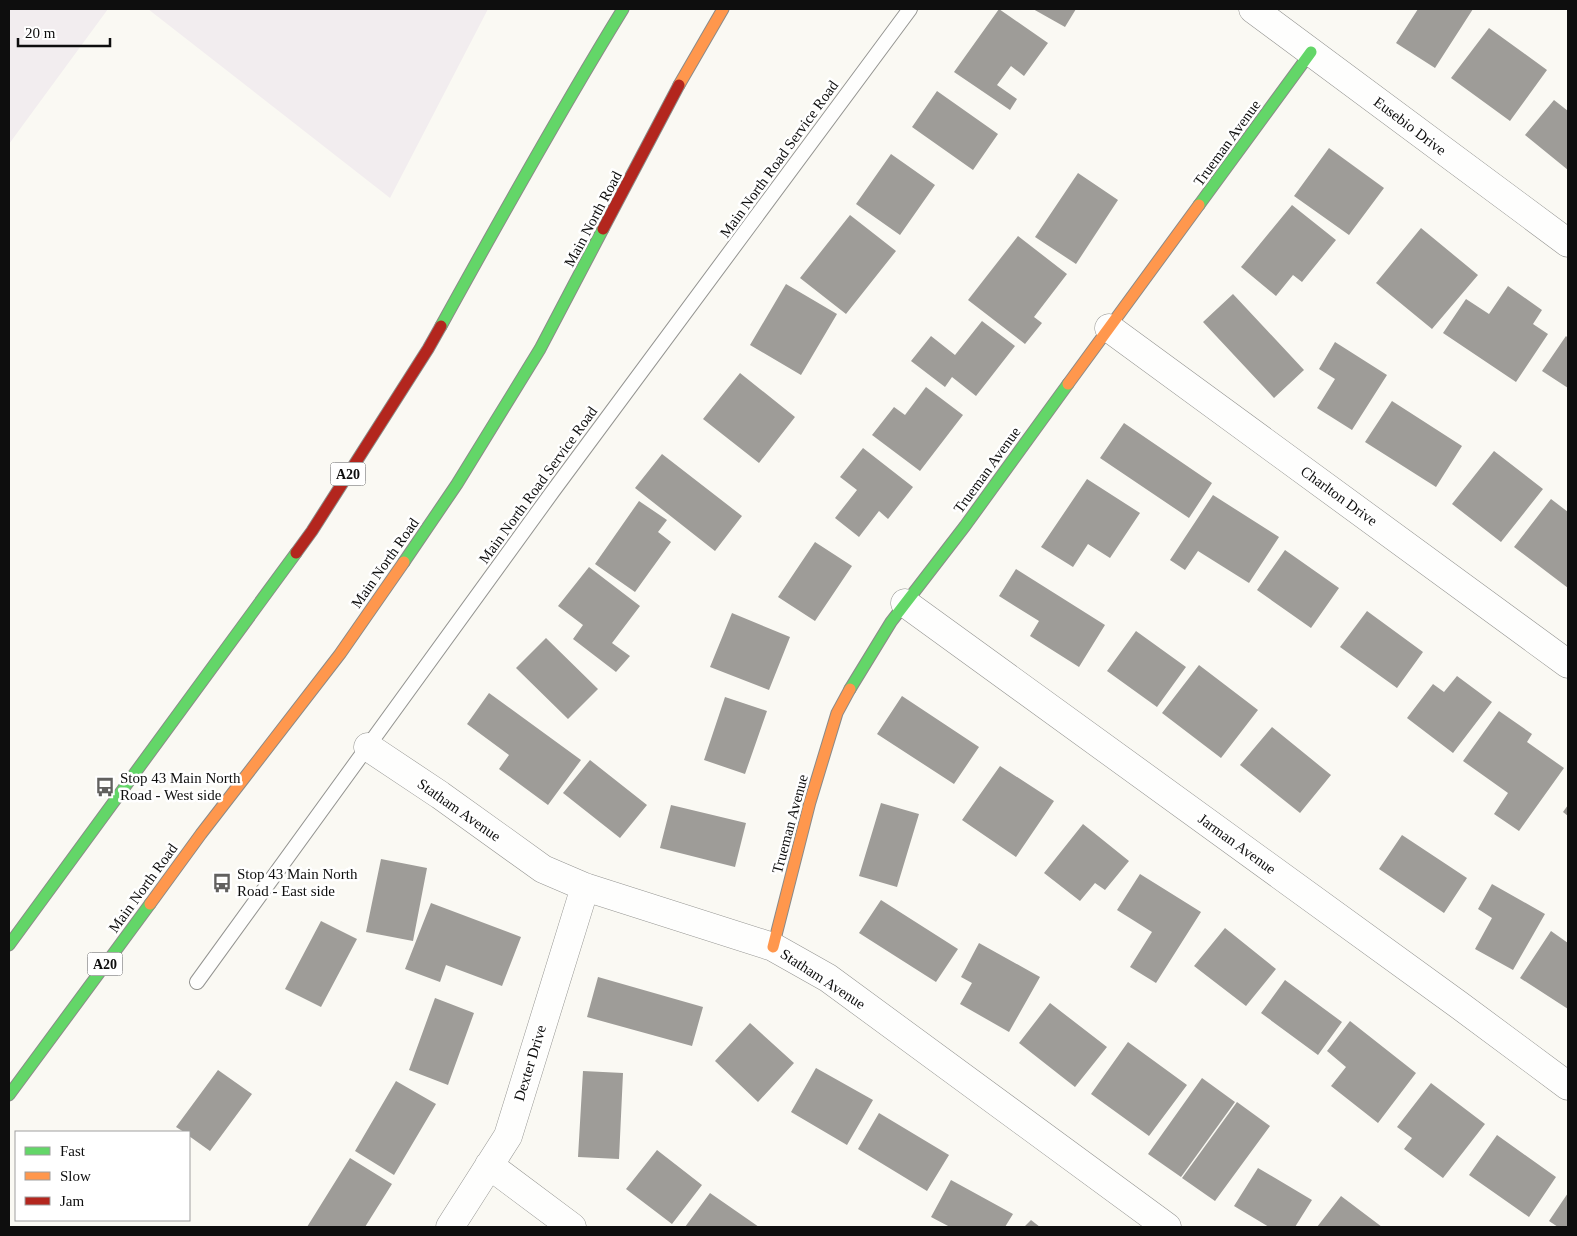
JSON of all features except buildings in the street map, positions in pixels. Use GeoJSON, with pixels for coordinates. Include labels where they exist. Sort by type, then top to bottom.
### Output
{"type":"FeatureCollection","features":[{"type":"Feature","properties":{"kind":"main road","name":"A20"},"geometry":{"type":"LineString","coordinates":[[9,945],[312,531],[428,349],[590,62],[624,9]]}},
{"type":"Feature","properties":{"kind":"main road","name":"Main North Road"},"geometry":{"type":"LineString","coordinates":[[9,1095],[201,834],[340,654],[457,484],[540,349],[689,66],[723,9]]}},
{"type":"Feature","properties":{"kind":"main road","name":"Trueman Avenue"},"geometry":{"type":"LineString","coordinates":[[773,947],[810,802],[837,713],[857,676],[891,622],[1311,52]]}},
{"type":"Feature","properties":{"kind":"street","name":"Eusebio Drive"},"geometry":{"type":"LineString","coordinates":[[1252,9],[1568,243]]}},
{"type":"Feature","properties":{"kind":"street","name":"Charlton Drive"},"geometry":{"type":"LineString","coordinates":[[1109,328],[1568,664]]}},
{"type":"Feature","properties":{"kind":"street","name":"Jarman Avenue"},"geometry":{"type":"LineString","coordinates":[[906,603],[1460,1005],[1568,1086]]}},
{"type":"Feature","properties":{"kind":"street","name":"Statham Avenue"},"geometry":{"type":"LineString","coordinates":[[368,747],[440,795],[543,869],[585,887],[773,947],[828,978],[1167,1227]]}},
{"type":"Feature","properties":{"kind":"street","name":"Dexter Drive"},"geometry":{"type":"LineString","coordinates":[[450,1227],[508,1136],[585,887]]}},
{"type":"Feature","properties":{"kind":"street"},"geometry":{"type":"LineString","coordinates":[[489,1166],[572,1227]]}},
{"type":"Feature","properties":{"kind":"lane","name":"Main North Road Service Road"},"geometry":{"type":"LineString","coordinates":[[197,982],[553,491],[910,9]]}},
{"type":"Feature","properties":{"kind":"shaded area"},"geometry":{"type":"Polygon","coordinates":[[[9,9],[108,9],[9,144],[9,9]]]}},
{"type":"Feature","properties":{"kind":"shaded area"},"geometry":{"type":"Polygon","coordinates":[[[148,9],[488,9],[390,198],[148,9]]]}},
{"type":"Feature","properties":{"kind":"traffic: fast"},"geometry":{"type":"LineString","coordinates":[[441,326],[553,127],[623,9]]}},
{"type":"Feature","properties":{"kind":"traffic: fast"},"geometry":{"type":"LineString","coordinates":[[1199,205],[1311,52]]}},
{"type":"Feature","properties":{"kind":"traffic: fast"},"geometry":{"type":"LineString","coordinates":[[404,562],[457,484],[540,349],[603,229]]}},
{"type":"Feature","properties":{"kind":"traffic: fast"},"geometry":{"type":"LineString","coordinates":[[850,689],[891,622],[965,526],[1068,384]]}},
{"type":"Feature","properties":{"kind":"traffic: fast"},"geometry":{"type":"LineString","coordinates":[[9,945],[296,553]]}},
{"type":"Feature","properties":{"kind":"traffic: fast"},"geometry":{"type":"LineString","coordinates":[[9,1095],[150,904]]}},
{"type":"Feature","properties":{"kind":"traffic: slow"},"geometry":{"type":"LineString","coordinates":[[679,85],[723,9]]}},
{"type":"Feature","properties":{"kind":"traffic: slow"},"geometry":{"type":"LineString","coordinates":[[1068,384],[1199,205]]}},
{"type":"Feature","properties":{"kind":"traffic: slow"},"geometry":{"type":"LineString","coordinates":[[150,904],[201,834],[340,654],[404,562]]}},
{"type":"Feature","properties":{"kind":"traffic: slow"},"geometry":{"type":"LineString","coordinates":[[773,947],[810,802],[837,713],[850,689]]}},
{"type":"Feature","properties":{"kind":"traffic: jam"},"geometry":{"type":"LineString","coordinates":[[603,229],[679,85]]}},
{"type":"Feature","properties":{"kind":"traffic: jam"},"geometry":{"type":"LineString","coordinates":[[296,553],[312,531],[441,326]]}},
{"type":"Feature","properties":{"kind":"place","name":"Stop 43 Main North Road - West side"},"geometry":{"type":"Point","coordinates":[105,787]}},
{"type":"Feature","properties":{"kind":"place","name":"Stop 43 Main North Road - East side"},"geometry":{"type":"Point","coordinates":[222,883]}}]}
